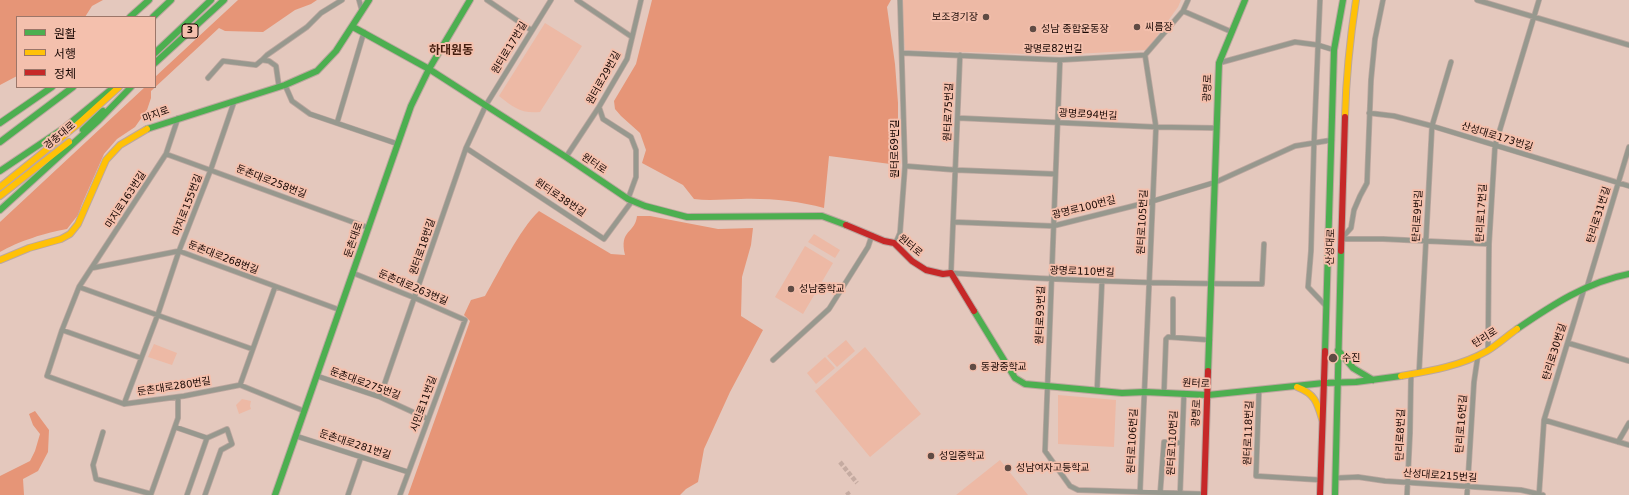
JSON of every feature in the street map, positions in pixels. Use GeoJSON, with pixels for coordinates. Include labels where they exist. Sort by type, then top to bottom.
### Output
{"type":"FeatureCollection","features":[{"type":"Feature","properties":{"kind":"main road"},"geometry":{"type":"LineString","coordinates":[[131,16],[149,0]]}},
{"type":"Feature","properties":{"kind":"main road"},"geometry":{"type":"LineString","coordinates":[[154,16],[172,0]]}},
{"type":"Feature","properties":{"kind":"main road","name":"3"},"geometry":{"type":"LineString","coordinates":[[156,61],[224,0]]}},
{"type":"Feature","properties":{"kind":"main road","name":"마지로"},"geometry":{"type":"LineString","coordinates":[[0,260],[29,248],[61,239],[70,234],[78,224],[101,169],[113,152],[126,141],[146,129],[282,86],[317,71],[336,51],[369,0]]}},
{"type":"Feature","properties":{"kind":"main road","name":"둔촌대로"},"geometry":{"type":"LineString","coordinates":[[275,495],[412,106],[429,69],[470,0]]}},
{"type":"Feature","properties":{"kind":"main road","name":"광명로"},"geometry":{"type":"LineString","coordinates":[[1204,495],[1219,63],[1245,0]]}},
{"type":"Feature","properties":{"kind":"main road","name":"산성대로"},"geometry":{"type":"LineString","coordinates":[[1320,495],[1334,50],[1343,0]]}},
{"type":"Feature","properties":{"kind":"main road","name":"산성대로"},"geometry":{"type":"LineString","coordinates":[[1335,495],[1346,82],[1350,39],[1356,0]]}},
{"type":"Feature","properties":{"kind":"main road","name":"3"},"geometry":{"type":"LineString","coordinates":[[156,52],[210,1]]}},
{"type":"Feature","properties":{"kind":"main road"},"geometry":{"type":"LineString","coordinates":[[353,26],[429,69]]}},
{"type":"Feature","properties":{"kind":"main road","name":"원터로"},"geometry":{"type":"LineString","coordinates":[[429,69],[630,200],[645,206],[687,217],[822,216],[884,241],[894,243],[900,251],[920,267],[945,274],[951,273],[1015,378],[1025,384],[1122,393],[1164,392],[1208,395],[1259,391],[1324,383],[1338,384]]}},
{"type":"Feature","properties":{"kind":"main road"},"geometry":{"type":"LineString","coordinates":[[0,123],[51,88]]}},
{"type":"Feature","properties":{"kind":"main road"},"geometry":{"type":"LineString","coordinates":[[0,142],[72,88]]}},
{"type":"Feature","properties":{"kind":"main road"},"geometry":{"type":"LineString","coordinates":[[0,171],[64,128],[113,88]]}},
{"type":"Feature","properties":{"kind":"main road","name":"경충대로"},"geometry":{"type":"LineString","coordinates":[[0,187],[77,125],[117,88]]}},
{"type":"Feature","properties":{"kind":"main road"},"geometry":{"type":"LineString","coordinates":[[0,210],[99,120],[129,88]]}},
{"type":"Feature","properties":{"kind":"main road","name":"경충대로"},"geometry":{"type":"LineString","coordinates":[[0,196],[65,146],[129,88]]}},
{"type":"Feature","properties":{"kind":"main road","name":"탄리로"},"geometry":{"type":"LineString","coordinates":[[1338,384],[1411,375],[1455,365],[1488,350],[1541,313],[1585,288],[1608,278],[1629,274]]}},
{"type":"Feature","properties":{"kind":"main road"},"geometry":{"type":"LineString","coordinates":[[1338,350],[1347,364],[1354,370],[1373,380]]}},
{"type":"Feature","properties":{"kind":"main road"},"geometry":{"type":"LineString","coordinates":[[1297,387],[1312,393],[1316,400],[1323,423]]}},
{"type":"Feature","properties":{"kind":"street"},"geometry":{"type":"LineString","coordinates":[[208,78],[223,61],[256,65],[267,55],[307,27],[321,13],[342,0]]}},
{"type":"Feature","properties":{"kind":"street"},"geometry":{"type":"LineString","coordinates":[[359,0],[362,11]]}},
{"type":"Feature","properties":{"kind":"street"},"geometry":{"type":"LineString","coordinates":[[487,0],[531,30]]}},
{"type":"Feature","properties":{"kind":"street","name":"원터로17번길"},"geometry":{"type":"LineString","coordinates":[[486,105],[531,30],[551,0]]}},
{"type":"Feature","properties":{"kind":"street"},"geometry":{"type":"LineString","coordinates":[[577,0],[632,37]]}},
{"type":"Feature","properties":{"kind":"street","name":"원터로29번길"},"geometry":{"type":"LineString","coordinates":[[566,157],[599,107],[627,59],[641,0]]}},
{"type":"Feature","properties":{"kind":"street","name":"원터로69번길"},"geometry":{"type":"LineString","coordinates":[[894,243],[900,233],[905,166],[903,53],[900,0]]}},
{"type":"Feature","properties":{"kind":"street"},"geometry":{"type":"LineString","coordinates":[[1145,55],[1183,11],[1188,0]]}},
{"type":"Feature","properties":{"kind":"street"},"geometry":{"type":"LineString","coordinates":[[1320,0],[1311,251],[1308,287],[1327,307]]}},
{"type":"Feature","properties":{"kind":"street"},"geometry":{"type":"LineString","coordinates":[[1341,239],[1351,228],[1354,210],[1367,183],[1369,112],[1375,39],[1383,0]]}},
{"type":"Feature","properties":{"kind":"street"},"geometry":{"type":"LineString","coordinates":[[1477,0],[1629,45]]}},
{"type":"Feature","properties":{"kind":"street","name":"탄리로17번길"},"geometry":{"type":"LineString","coordinates":[[1488,350],[1489,244],[1495,146],[1539,0]]}},
{"type":"Feature","properties":{"kind":"street"},"geometry":{"type":"LineString","coordinates":[[1183,11],[1232,32]]}},
{"type":"Feature","properties":{"kind":"street"},"geometry":{"type":"LineString","coordinates":[[337,123],[364,32]]}},
{"type":"Feature","properties":{"kind":"street"},"geometry":{"type":"LineString","coordinates":[[1219,63],[1294,42],[1318,45],[1334,50]]}},
{"type":"Feature","properties":{"kind":"street","name":"광명로82번길"},"geometry":{"type":"LineString","coordinates":[[903,53],[1060,60],[1145,55]]}},
{"type":"Feature","properties":{"kind":"street","name":"원터로105번길"},"geometry":{"type":"LineString","coordinates":[[1145,55],[1156,127],[1145,392]]}},
{"type":"Feature","properties":{"kind":"street","name":"원터로75번길"},"geometry":{"type":"LineString","coordinates":[[951,273],[960,56]]}},
{"type":"Feature","properties":{"kind":"street"},"geometry":{"type":"LineString","coordinates":[[262,60],[269,61],[276,66],[282,86],[292,101],[310,114],[398,144]]}},
{"type":"Feature","properties":{"kind":"street","name":"원터로93번길"},"geometry":{"type":"LineString","coordinates":[[1060,60],[1044,451],[1070,486],[1078,492]]}},
{"type":"Feature","properties":{"kind":"street","name":"탄리로9번길"},"geometry":{"type":"LineString","coordinates":[[1419,373],[1432,126],[1451,62]]}},
{"type":"Feature","properties":{"kind":"street","name":"마지로155번길"},"geometry":{"type":"LineString","coordinates":[[124,404],[158,314],[179,251],[212,169],[234,102]]}},
{"type":"Feature","properties":{"kind":"street","name":"원터로18번길"},"geometry":{"type":"LineString","coordinates":[[380,397],[466,148],[486,105]]}},
{"type":"Feature","properties":{"kind":"street"},"geometry":{"type":"LineString","coordinates":[[599,107],[603,119],[631,137],[636,150],[636,177],[630,200]]}},
{"type":"Feature","properties":{"kind":"street","name":"산성대로173번길"},"geometry":{"type":"LineString","coordinates":[[1369,112],[1394,116],[1432,126],[1629,186]]}},
{"type":"Feature","properties":{"kind":"street","name":"마지로163번길"},"geometry":{"type":"LineString","coordinates":[[47,376],[62,330],[79,286],[166,154],[178,118]]}},
{"type":"Feature","properties":{"kind":"street","name":"광명로94번길"},"geometry":{"type":"LineString","coordinates":[[958,118],[1156,127],[1217,128]]}},
{"type":"Feature","properties":{"kind":"street"},"geometry":{"type":"LineString","coordinates":[[1216,182],[1295,146],[1332,140]]}},
{"type":"Feature","properties":{"kind":"street","name":"탄리로31번길"},"geometry":{"type":"LineString","coordinates":[[1585,288],[1629,147]]}},
{"type":"Feature","properties":{"kind":"street","name":"원터로38번길"},"geometry":{"type":"LineString","coordinates":[[466,148],[604,239],[630,200]]}},
{"type":"Feature","properties":{"kind":"street","name":"둔촌대로258번길"},"geometry":{"type":"LineString","coordinates":[[166,154],[212,169],[369,228]]}},
{"type":"Feature","properties":{"kind":"street"},"geometry":{"type":"LineString","coordinates":[[905,166],[956,170],[1055,174]]}},
{"type":"Feature","properties":{"kind":"street","name":"광명로100번길"},"geometry":{"type":"LineString","coordinates":[[953,222],[1054,226],[1216,182]]}},
{"type":"Feature","properties":{"kind":"street"},"geometry":{"type":"LineString","coordinates":[[773,360],[829,309],[868,247],[872,235]]}},
{"type":"Feature","properties":{"kind":"street"},"geometry":{"type":"LineString","coordinates":[[1341,239],[1383,239],[1489,244]]}},
{"type":"Feature","properties":{"kind":"street"},"geometry":{"type":"LineString","coordinates":[[1212,284],[1262,284],[1264,244]]}},
{"type":"Feature","properties":{"kind":"street","name":"둔촌대로268번길"},"geometry":{"type":"LineString","coordinates":[[92,268],[179,251],[340,310]]}},
{"type":"Feature","properties":{"kind":"street","name":"둔촌대로263번길"},"geometry":{"type":"LineString","coordinates":[[353,273],[465,320]]}},
{"type":"Feature","properties":{"kind":"street","name":"광명로110번길"},"geometry":{"type":"LineString","coordinates":[[951,273],[1051,280],[1212,284]]}},
{"type":"Feature","properties":{"kind":"street"},"geometry":{"type":"LineString","coordinates":[[1097,391],[1102,281]]}},
{"type":"Feature","properties":{"kind":"street"},"geometry":{"type":"LineString","coordinates":[[79,286],[252,349]]}},
{"type":"Feature","properties":{"kind":"street"},"geometry":{"type":"LineString","coordinates":[[275,287],[240,385],[304,411]]}},
{"type":"Feature","properties":{"kind":"street","name":"탄리로30번길"},"geometry":{"type":"LineString","coordinates":[[1540,494],[1544,420],[1585,288]]}},
{"type":"Feature","properties":{"kind":"street"},"geometry":{"type":"LineString","coordinates":[[1173,299],[1173,336]]}},
{"type":"Feature","properties":{"kind":"street","name":"시민로11번길"},"geometry":{"type":"LineString","coordinates":[[400,495],[465,320]]}},
{"type":"Feature","properties":{"kind":"street"},"geometry":{"type":"LineString","coordinates":[[62,330],[141,358]]}},
{"type":"Feature","properties":{"kind":"street"},"geometry":{"type":"LineString","coordinates":[[1164,392],[1166,339],[1169,336],[1173,336],[1210,340]]}},
{"type":"Feature","properties":{"kind":"street"},"geometry":{"type":"LineString","coordinates":[[1568,343],[1629,361]]}},
{"type":"Feature","properties":{"kind":"street","name":"탄리로16번길"},"geometry":{"type":"LineString","coordinates":[[1467,495],[1474,382],[1478,355]]}},
{"type":"Feature","properties":{"kind":"street","name":"탄리로8번길"},"geometry":{"type":"LineString","coordinates":[[1407,495],[1411,375]]}},
{"type":"Feature","properties":{"kind":"street","name":"둔촌대로280번길"},"geometry":{"type":"LineString","coordinates":[[47,376],[124,404],[178,397],[240,385]]}},
{"type":"Feature","properties":{"kind":"street","name":"둔촌대로275번길"},"geometry":{"type":"LineString","coordinates":[[317,376],[380,397],[428,419]]}},
{"type":"Feature","properties":{"kind":"street","name":"원터로118번길"},"geometry":{"type":"LineString","coordinates":[[1259,391],[1256,476],[1321,480]]}},
{"type":"Feature","properties":{"kind":"street","name":"원터로106번길"},"geometry":{"type":"LineString","coordinates":[[1138,493],[1145,392]]}},
{"type":"Feature","properties":{"kind":"street","name":"원터로110번길"},"geometry":{"type":"LineString","coordinates":[[1180,494],[1184,393]]}},
{"type":"Feature","properties":{"kind":"street"},"geometry":{"type":"LineString","coordinates":[[103,432],[92,464],[96,479],[150,495],[178,418],[178,397]]}},
{"type":"Feature","properties":{"kind":"street"},"geometry":{"type":"LineString","coordinates":[[1544,420],[1629,445]]}},
{"type":"Feature","properties":{"kind":"street"},"geometry":{"type":"LineString","coordinates":[[1618,442],[1629,423]]}},
{"type":"Feature","properties":{"kind":"street"},"geometry":{"type":"LineString","coordinates":[[175,427],[207,438]]}},
{"type":"Feature","properties":{"kind":"street"},"geometry":{"type":"LineString","coordinates":[[187,495],[207,438],[227,428],[232,444],[221,450],[205,495]]}},
{"type":"Feature","properties":{"kind":"street","name":"둔촌대로281번길"},"geometry":{"type":"LineString","coordinates":[[296,436],[408,472]]}},
{"type":"Feature","properties":{"kind":"street"},"geometry":{"type":"LineString","coordinates":[[1160,494],[1164,442],[1182,442]]}},
{"type":"Feature","properties":{"kind":"street"},"geometry":{"type":"LineString","coordinates":[[348,495],[361,457]]}},
{"type":"Feature","properties":{"kind":"street","name":"산성대로215번길"},"geometry":{"type":"LineString","coordinates":[[1336,478],[1358,477],[1468,487],[1521,490],[1540,494]]}},
{"type":"Feature","properties":{"kind":"street"},"geometry":{"type":"LineString","coordinates":[[1078,492],[1204,495]]}},
{"type":"Feature","properties":{"kind":"shaded area"},"geometry":{"type":"Polygon","coordinates":[[[0,0],[103,0],[92,6],[86,16],[16,16],[16,77],[0,85],[0,0]]]}},
{"type":"Feature","properties":{"kind":"shaded area"},"geometry":{"type":"Polygon","coordinates":[[[238,0],[317,0],[295,10],[263,32],[225,31],[219,28],[156,86],[156,76],[238,0]]]}},
{"type":"Feature","properties":{"kind":"shaded area"},"geometry":{"type":"Polygon","coordinates":[[[652,0],[891,0],[887,7],[895,64],[898,103],[898,165],[829,156],[824,208],[793,202],[772,200],[694,199],[683,185],[642,163],[646,150],[640,133],[615,109],[614,101],[636,64],[652,0]]]}},
{"type":"Feature","properties":{"kind":"shaded area","name":"성남 종합운동장"},"geometry":{"type":"Polygon","coordinates":[[[900,0],[1181,0],[1178,7],[1147,50],[1057,55],[905,50],[900,0]]]}},
{"type":"Feature","properties":{"kind":"shaded area"},"geometry":{"type":"Polygon","coordinates":[[[545,23],[582,46],[540,112],[522,111],[499,96],[545,23]]]}},
{"type":"Feature","properties":{"kind":"shaded area"},"geometry":{"type":"Polygon","coordinates":[[[144,88],[154,88],[151,91],[151,98],[147,110],[135,127],[117,139],[104,154],[78,215],[67,229],[50,232],[32,238],[0,252],[0,222],[144,88]]]}},
{"type":"Feature","properties":{"kind":"shaded area"},"geometry":{"type":"Polygon","coordinates":[[[539,211],[611,254],[625,255],[624,240],[636,222],[637,216],[650,216],[718,229],[753,228],[751,245],[742,277],[741,316],[763,330],[730,392],[704,449],[698,482],[686,489],[680,495],[408,495],[470,321],[464,315],[471,300],[485,296],[517,240],[539,211]]]}},
{"type":"Feature","properties":{"kind":"shaded area"},"geometry":{"type":"Polygon","coordinates":[[[814,234],[840,250],[835,258],[808,242],[814,234]]]}},
{"type":"Feature","properties":{"kind":"shaded area"},"geometry":{"type":"Polygon","coordinates":[[[805,246],[833,263],[803,314],[775,297],[805,246]]]}},
{"type":"Feature","properties":{"kind":"shaded area"},"geometry":{"type":"Polygon","coordinates":[[[846,340],[855,351],[837,367],[827,356],[846,340]]]}},
{"type":"Feature","properties":{"kind":"shaded area"},"geometry":{"type":"Polygon","coordinates":[[[154,344],[177,353],[172,365],[148,357],[154,344]]]}},
{"type":"Feature","properties":{"kind":"shaded area"},"geometry":{"type":"Polygon","coordinates":[[[865,347],[921,414],[870,457],[815,391],[865,347]]]}},
{"type":"Feature","properties":{"kind":"shaded area"},"geometry":{"type":"Polygon","coordinates":[[[825,357],[835,368],[816,384],[807,373],[825,357]]]}},
{"type":"Feature","properties":{"kind":"shaded area"},"geometry":{"type":"Polygon","coordinates":[[[1058,395],[1116,400],[1114,447],[1058,444],[1058,395]]]}},
{"type":"Feature","properties":{"kind":"shaded area"},"geometry":{"type":"Polygon","coordinates":[[[242,399],[251,401],[251,409],[239,414],[236,405],[242,399]]]}},
{"type":"Feature","properties":{"kind":"shaded area"},"geometry":{"type":"Polygon","coordinates":[[[35,411],[49,430],[48,452],[38,471],[23,479],[24,495],[0,495],[0,476],[30,461],[35,451],[40,434],[33,425],[29,414],[35,411]]]}},
{"type":"Feature","properties":{"kind":"shaded area"},"geometry":{"type":"Polygon","coordinates":[[[1000,460],[1028,495],[956,495],[1000,460]]]}},
{"type":"Feature","properties":{"kind":"tunnel"},"geometry":{"type":"LineString","coordinates":[[840,462],[857,483]]}},
{"type":"Feature","properties":{"kind":"traffic: fast"},"geometry":{"type":"LineString","coordinates":[[131,16],[149,0]]}},
{"type":"Feature","properties":{"kind":"traffic: fast"},"geometry":{"type":"LineString","coordinates":[[154,16],[171,0]]}},
{"type":"Feature","properties":{"kind":"traffic: fast"},"geometry":{"type":"LineString","coordinates":[[156,52],[211,0]]}},
{"type":"Feature","properties":{"kind":"traffic: fast"},"geometry":{"type":"LineString","coordinates":[[156,62],[224,0]]}},
{"type":"Feature","properties":{"kind":"traffic: fast"},"geometry":{"type":"LineString","coordinates":[[147,129],[285,85],[317,71],[336,51],[369,0]]}},
{"type":"Feature","properties":{"kind":"traffic: fast"},"geometry":{"type":"LineString","coordinates":[[275,495],[411,106],[429,69],[470,0]]}},
{"type":"Feature","properties":{"kind":"traffic: fast"},"geometry":{"type":"LineString","coordinates":[[1208,371],[1219,63],[1245,0]]}},
{"type":"Feature","properties":{"kind":"traffic: fast"},"geometry":{"type":"LineString","coordinates":[[1325,351],[1334,50],[1343,0]]}},
{"type":"Feature","properties":{"kind":"traffic: fast"},"geometry":{"type":"LineString","coordinates":[[353,27],[429,69],[566,157],[628,199],[645,206],[687,217],[822,216],[846,225]]}},
{"type":"Feature","properties":{"kind":"traffic: fast"},"geometry":{"type":"LineString","coordinates":[[0,123],[51,88]]}},
{"type":"Feature","properties":{"kind":"traffic: fast"},"geometry":{"type":"LineString","coordinates":[[0,142],[72,88]]}},
{"type":"Feature","properties":{"kind":"traffic: fast"},"geometry":{"type":"LineString","coordinates":[[0,171],[64,128],[113,88]]}},
{"type":"Feature","properties":{"kind":"traffic: fast"},"geometry":{"type":"LineString","coordinates":[[0,210],[99,120],[130,88]]}},
{"type":"Feature","properties":{"kind":"traffic: fast"},"geometry":{"type":"LineString","coordinates":[[83,130],[103,111]]}},
{"type":"Feature","properties":{"kind":"traffic: fast"},"geometry":{"type":"LineString","coordinates":[[1335,495],[1341,251]]}},
{"type":"Feature","properties":{"kind":"traffic: fast"},"geometry":{"type":"LineString","coordinates":[[1517,329],[1543,311],[1584,289],[1629,274]]}},
{"type":"Feature","properties":{"kind":"traffic: fast"},"geometry":{"type":"LineString","coordinates":[[974,311],[1015,378],[1025,384],[1122,393],[1145,392],[1208,395],[1324,383],[1356,382],[1401,376]]}},
{"type":"Feature","properties":{"kind":"traffic: fast"},"geometry":{"type":"LineString","coordinates":[[1338,350],[1353,368],[1373,380]]}},
{"type":"Feature","properties":{"kind":"traffic: slow"},"geometry":{"type":"LineString","coordinates":[[1345,117],[1346,88],[1356,0]]}},
{"type":"Feature","properties":{"kind":"traffic: slow"},"geometry":{"type":"LineString","coordinates":[[0,187],[77,125],[118,88]]}},
{"type":"Feature","properties":{"kind":"traffic: slow"},"geometry":{"type":"LineString","coordinates":[[0,260],[29,248],[61,239],[70,234],[78,224],[106,160],[120,145],[147,129]]}},
{"type":"Feature","properties":{"kind":"traffic: slow"},"geometry":{"type":"LineString","coordinates":[[0,196],[69,142]]}},
{"type":"Feature","properties":{"kind":"traffic: slow"},"geometry":{"type":"LineString","coordinates":[[1401,376],[1434,370],[1467,361],[1487,351],[1517,329]]}},
{"type":"Feature","properties":{"kind":"traffic: slow"},"geometry":{"type":"LineString","coordinates":[[1297,387],[1312,396],[1319,408],[1322,419]]}},
{"type":"Feature","properties":{"kind":"traffic: jam"},"geometry":{"type":"LineString","coordinates":[[1341,251],[1345,117]]}},
{"type":"Feature","properties":{"kind":"traffic: jam"},"geometry":{"type":"LineString","coordinates":[[846,225],[884,241],[894,243],[912,261],[926,270],[943,274],[951,273],[974,311]]}},
{"type":"Feature","properties":{"kind":"traffic: jam"},"geometry":{"type":"LineString","coordinates":[[1320,495],[1325,351]]}},
{"type":"Feature","properties":{"kind":"traffic: jam"},"geometry":{"type":"LineString","coordinates":[[1204,495],[1208,371]]}},
{"type":"Feature","properties":{"kind":"place","name":"보조경기장"},"geometry":{"type":"Point","coordinates":[986,17]}},
{"type":"Feature","properties":{"kind":"place","name":"씨름장"},"geometry":{"type":"Point","coordinates":[1137,27]}},
{"type":"Feature","properties":{"kind":"place","name":"성남 종합운동장"},"geometry":{"type":"Point","coordinates":[1033,29]}},
{"type":"Feature","properties":{"kind":"place","name":"성남중학교"},"geometry":{"type":"Point","coordinates":[791,289]}},
{"type":"Feature","properties":{"kind":"place","name":"수진"},"geometry":{"type":"Point","coordinates":[1333,358]}},
{"type":"Feature","properties":{"kind":"place","name":"동광중학교"},"geometry":{"type":"Point","coordinates":[973,367]}},
{"type":"Feature","properties":{"kind":"place","name":"성일중학교"},"geometry":{"type":"Point","coordinates":[931,456]}},
{"type":"Feature","properties":{"kind":"place","name":"성남여자고등학교"},"geometry":{"type":"Point","coordinates":[1008,468]}},
{"type":"Feature","properties":{"kind":"district","name":"하대원동"},"geometry":{"type":"Point","coordinates":[451,51]}}]}
